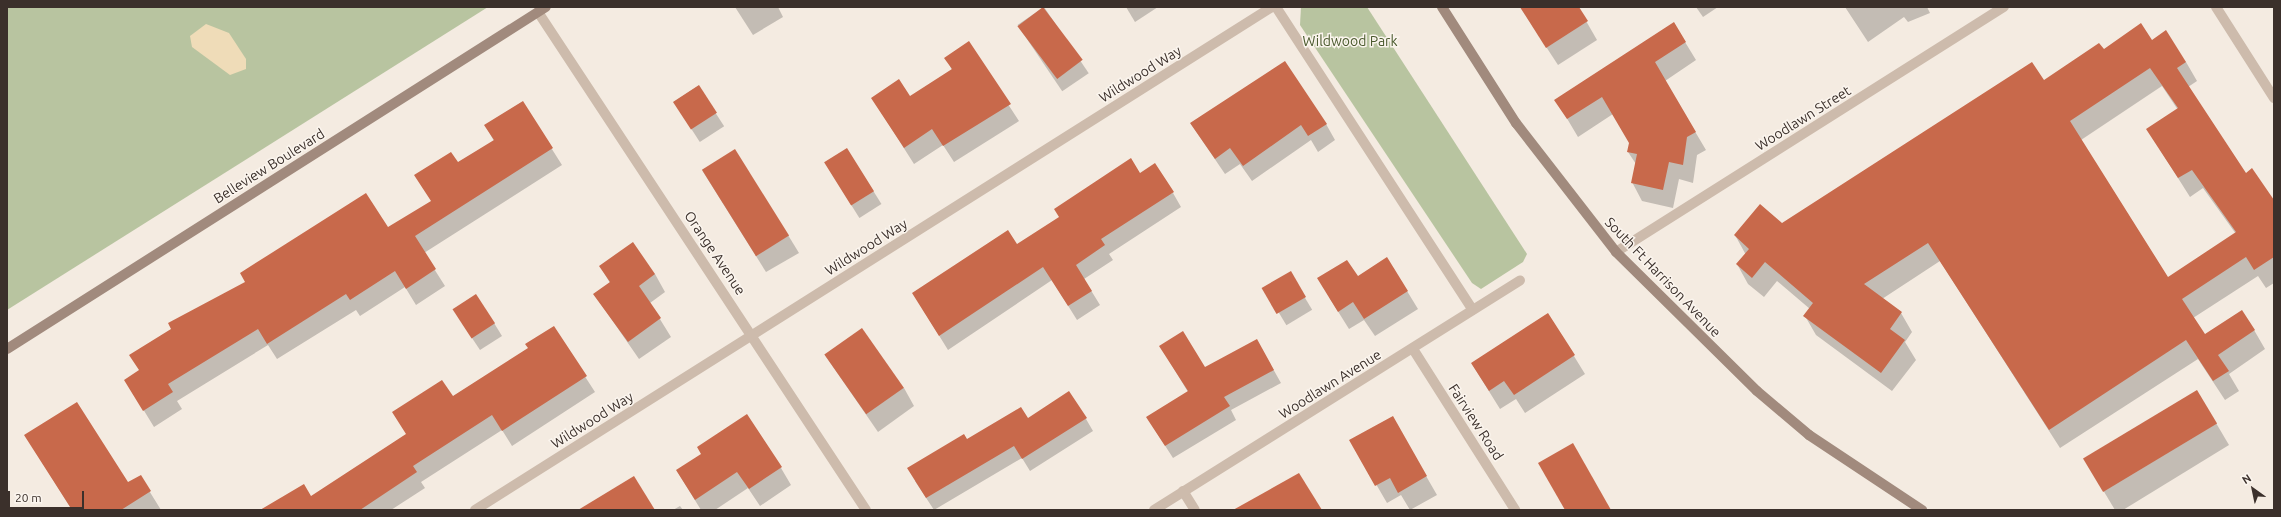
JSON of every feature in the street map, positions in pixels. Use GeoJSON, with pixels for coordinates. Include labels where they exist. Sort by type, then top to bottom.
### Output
{"type":"FeatureCollection","features":[{"type":"Feature","properties":{"kind":"main road","name":"South Ft Harrison Avenue"},"geometry":{"type":"LineString","coordinates":[[1442,7],[1516,123],[1616,252],[1763,396],[1809,435],[1922,510]]}},
{"type":"Feature","properties":{"kind":"main road","name":"Belleview Boulevard"},"geometry":{"type":"LineString","coordinates":[[7,349],[542,9]]}},
{"type":"Feature","properties":{"kind":"street","name":"Wildwood Way"},"geometry":{"type":"LineString","coordinates":[[475,510],[1272,7]]}},
{"type":"Feature","properties":{"kind":"street"},"geometry":{"type":"LineString","coordinates":[[1276,7],[1473,310]]}},
{"type":"Feature","properties":{"kind":"street","name":"Woodlawn Street"},"geometry":{"type":"LineString","coordinates":[[1616,252],[2004,7]]}},
{"type":"Feature","properties":{"kind":"street"},"geometry":{"type":"LineString","coordinates":[[2216,7],[2274,98]]}},
{"type":"Feature","properties":{"kind":"street","name":"Orange Avenue"},"geometry":{"type":"LineString","coordinates":[[542,9],[866,510]]}},
{"type":"Feature","properties":{"kind":"street","name":"Woodlawn Avenue"},"geometry":{"type":"LineString","coordinates":[[1154,510],[1413,349],[1520,280]]}},
{"type":"Feature","properties":{"kind":"street","name":"Fairview Road"},"geometry":{"type":"LineString","coordinates":[[1413,349],[1515,510]]}},
{"type":"Feature","properties":{"kind":"street"},"geometry":{"type":"LineString","coordinates":[[1184,491],[1195,510]]}},
{"type":"Feature","properties":{"kind":"green space"},"geometry":{"type":"Polygon","coordinates":[[[7,7],[488,7],[7,310],[7,7]]]}},
{"type":"Feature","properties":{"kind":"green space","name":"Wildwood Park"},"geometry":{"type":"Polygon","coordinates":[[[1301,7],[1367,7],[1527,254],[1523,262],[1481,289],[1472,283],[1300,25],[1301,7]]]}},
{"type":"Feature","properties":{"kind":"sand"},"geometry":{"type":"Polygon","coordinates":[[[206,24],[229,33],[246,59],[246,69],[230,75],[192,47],[190,36],[206,24]]]}},
{"type":"Feature","properties":{"kind":"building"},"geometry":{"type":"Polygon","coordinates":[[[1043,7],[1083,60],[1057,79],[1017,26],[1043,7]]]}},
{"type":"Feature","properties":{"kind":"building"},"geometry":{"type":"Polygon","coordinates":[[[1520,7],[1579,7],[1588,21],[1546,48],[1520,7]]]}},
{"type":"Feature","properties":{"kind":"building"},"geometry":{"type":"Polygon","coordinates":[[[1674,22],[1686,42],[1655,62],[1696,132],[1687,137],[1683,165],[1669,162],[1663,190],[1631,183],[1637,154],[1627,152],[1629,143],[1602,97],[1567,119],[1554,100],[1674,22]]]}},
{"type":"Feature","properties":{"kind":"building"},"geometry":{"type":"Polygon","coordinates":[[[2141,23],[2152,40],[2166,30],[2186,62],[2177,68],[2246,173],[2252,168],[2274,200],[2274,257],[2254,270],[2246,257],[2182,299],[2205,334],[2242,310],[2255,330],[2218,355],[2229,371],[2213,381],[2186,340],[2049,430],[1928,243],[1864,284],[1902,312],[1890,329],[1905,340],[1881,373],[1803,316],[1813,303],[1765,262],[1752,278],[1736,264],[1749,249],[1734,235],[1760,204],[1782,223],[2032,62],[2044,80],[2099,43],[2104,49],[2141,23]],[[2150,68],[2070,121],[2168,277],[2236,232],[2192,170],[2178,178],[2146,129],[2178,108],[2150,68]]]}},
{"type":"Feature","properties":{"kind":"building"},"geometry":{"type":"Polygon","coordinates":[[[969,41],[1011,104],[943,146],[932,129],[904,148],[871,98],[899,79],[910,96],[952,69],[944,58],[969,41]]]}},
{"type":"Feature","properties":{"kind":"building"},"geometry":{"type":"Polygon","coordinates":[[[1285,61],[1327,124],[1308,136],[1301,125],[1243,166],[1230,148],[1215,159],[1190,123],[1285,61]]]}},
{"type":"Feature","properties":{"kind":"building"},"geometry":{"type":"Polygon","coordinates":[[[699,85],[717,113],[691,130],[673,102],[699,85]]]}},
{"type":"Feature","properties":{"kind":"building"},"geometry":{"type":"Polygon","coordinates":[[[523,101],[553,148],[415,236],[436,269],[406,289],[395,271],[350,300],[346,294],[267,344],[258,329],[168,384],[173,392],[143,411],[124,380],[139,370],[129,355],[171,329],[168,323],[245,282],[240,273],[366,193],[388,227],[431,201],[414,175],[451,152],[458,162],[494,140],[484,125],[523,101]]]}},
{"type":"Feature","properties":{"kind":"building"},"geometry":{"type":"Polygon","coordinates":[[[847,148],[874,191],[851,206],[824,162],[847,148]]]}},
{"type":"Feature","properties":{"kind":"building"},"geometry":{"type":"Polygon","coordinates":[[[735,149],[789,236],[756,256],[702,170],[735,149]]]}},
{"type":"Feature","properties":{"kind":"building"},"geometry":{"type":"Polygon","coordinates":[[[1131,158],[1140,173],[1155,163],[1174,192],[1101,239],[1105,245],[1076,265],[1092,291],[1068,306],[1043,267],[939,336],[912,293],[1008,230],[1017,244],[1059,217],[1054,209],[1131,158]]]}},
{"type":"Feature","properties":{"kind":"building"},"geometry":{"type":"Polygon","coordinates":[[[633,242],[655,274],[639,286],[661,318],[628,342],[593,294],[610,282],[599,266],[633,242]]]}},
{"type":"Feature","properties":{"kind":"building"},"geometry":{"type":"Polygon","coordinates":[[[1387,257],[1408,291],[1364,319],[1353,302],[1338,312],[1317,278],[1347,260],[1358,276],[1387,257]]]}},
{"type":"Feature","properties":{"kind":"building"},"geometry":{"type":"Polygon","coordinates":[[[1291,271],[1306,297],[1277,314],[1262,288],[1291,271]]]}},
{"type":"Feature","properties":{"kind":"building"},"geometry":{"type":"Polygon","coordinates":[[[476,294],[495,323],[472,339],[453,309],[476,294]]]}},
{"type":"Feature","properties":{"kind":"building"},"geometry":{"type":"Polygon","coordinates":[[[1548,313],[1575,355],[1514,395],[1504,381],[1489,391],[1471,363],[1548,313]]]}},
{"type":"Feature","properties":{"kind":"building"},"geometry":{"type":"Polygon","coordinates":[[[554,326],[587,376],[502,431],[492,415],[413,466],[417,472],[360,510],[260,510],[304,484],[311,496],[406,434],[392,412],[442,380],[453,396],[528,348],[525,344],[554,326]]]}},
{"type":"Feature","properties":{"kind":"building"},"geometry":{"type":"Polygon","coordinates":[[[862,328],[904,388],[866,414],[824,354],[862,328]]]}},
{"type":"Feature","properties":{"kind":"building"},"geometry":{"type":"Polygon","coordinates":[[[1183,331],[1205,367],[1257,339],[1274,370],[1224,397],[1230,406],[1165,446],[1146,417],[1188,391],[1159,346],[1183,331]]]}},
{"type":"Feature","properties":{"kind":"building"},"geometry":{"type":"Polygon","coordinates":[[[2197,390],[2217,423],[2103,492],[2083,459],[2197,390]]]}},
{"type":"Feature","properties":{"kind":"building"},"geometry":{"type":"Polygon","coordinates":[[[1069,391],[1087,418],[1022,459],[1014,446],[926,498],[907,468],[964,434],[967,439],[1021,407],[1028,418],[1069,391]]]}},
{"type":"Feature","properties":{"kind":"building"},"geometry":{"type":"Polygon","coordinates":[[[77,402],[128,482],[141,475],[151,491],[121,510],[72,510],[24,435],[77,402]]]}},
{"type":"Feature","properties":{"kind":"building"},"geometry":{"type":"Polygon","coordinates":[[[747,414],[782,467],[749,489],[737,472],[695,500],[676,470],[701,454],[697,447],[747,414]]]}},
{"type":"Feature","properties":{"kind":"building"},"geometry":{"type":"Polygon","coordinates":[[[1393,416],[1427,476],[1398,493],[1390,478],[1375,486],[1349,440],[1393,416]]]}},
{"type":"Feature","properties":{"kind":"building"},"geometry":{"type":"Polygon","coordinates":[[[1573,443],[1611,510],[1565,510],[1538,463],[1573,443]]]}},
{"type":"Feature","properties":{"kind":"building"},"geometry":{"type":"Polygon","coordinates":[[[1299,473],[1322,510],[1233,510],[1299,473]]]}},
{"type":"Feature","properties":{"kind":"building"},"geometry":{"type":"Polygon","coordinates":[[[634,476],[655,510],[578,510],[634,476]]]}}]}
